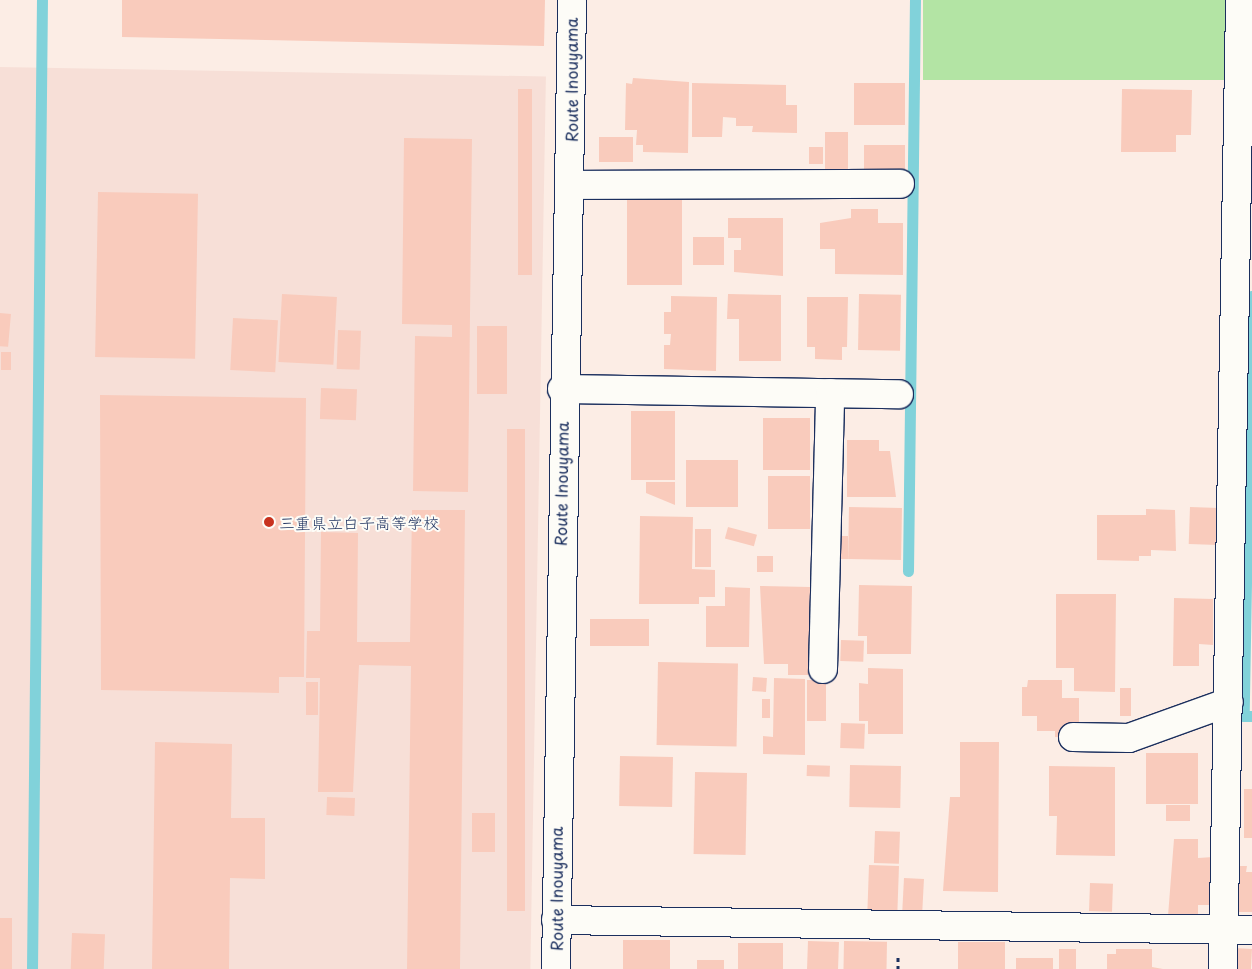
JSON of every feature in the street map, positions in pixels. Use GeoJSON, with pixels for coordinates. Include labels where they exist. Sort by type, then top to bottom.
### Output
{"type":"FeatureCollection","features":[{"type":"Feature","properties":{"kind":"street","name":"Route Inouyama"},"geometry":{"type":"LineString","coordinates":[[556,969],[562,389],[570,185],[572,0]]}},
{"type":"Feature","properties":{"kind":"street"},"geometry":{"type":"LineString","coordinates":[[1223,969],[1222,930],[1229,702],[1240,0]]}},
{"type":"Feature","properties":{"kind":"street"},"geometry":{"type":"LineString","coordinates":[[570,185],[900,184]]}},
{"type":"Feature","properties":{"kind":"street"},"geometry":{"type":"LineString","coordinates":[[562,389],[899,394]]}},
{"type":"Feature","properties":{"kind":"street"},"geometry":{"type":"LineString","coordinates":[[823,669],[830,393]]}},
{"type":"Feature","properties":{"kind":"street"},"geometry":{"type":"LineString","coordinates":[[1073,737],[1129,738],[1229,702]]}},
{"type":"Feature","properties":{"kind":"street"},"geometry":{"type":"LineString","coordinates":[[556,920],[1252,930]]}},
{"type":"Feature","properties":{"kind":"shaded area","name":"三重県立白子高等学校"},"geometry":{"type":"Polygon","coordinates":[[[0,67],[546,77],[530,969],[0,969],[0,67]]]}},
{"type":"Feature","properties":{"kind":"green space"},"geometry":{"type":"Polygon","coordinates":[[[923,0],[1232,0],[1232,80],[923,80],[923,0]]]}},
{"type":"Feature","properties":{"kind":"building"},"geometry":{"type":"Polygon","coordinates":[[[122,0],[545,0],[544,46],[122,37],[122,0]]]}},
{"type":"Feature","properties":{"kind":"building"},"geometry":{"type":"Polygon","coordinates":[[[633,78],[689,82],[688,153],[643,152],[643,145],[636,145],[637,130],[625,130],[626,83],[632,84],[633,78]]]}},
{"type":"Feature","properties":{"kind":"building"},"geometry":{"type":"Polygon","coordinates":[[[692,83],[786,85],[786,105],[797,105],[797,133],[752,132],[753,126],[736,126],[736,118],[723,117],[722,137],[692,137],[692,83]]]}},
{"type":"Feature","properties":{"kind":"building"},"geometry":{"type":"Polygon","coordinates":[[[854,83],[905,83],[905,125],[854,125],[854,83]]]}},
{"type":"Feature","properties":{"kind":"building"},"geometry":{"type":"Polygon","coordinates":[[[518,89],[532,89],[532,275],[518,275],[518,89]]]}},
{"type":"Feature","properties":{"kind":"building"},"geometry":{"type":"Polygon","coordinates":[[[1122,89],[1192,90],[1191,135],[1176,135],[1176,152],[1121,152],[1122,89]]]}},
{"type":"Feature","properties":{"kind":"building"},"geometry":{"type":"Polygon","coordinates":[[[825,132],[848,132],[848,169],[825,169],[825,132]]]}},
{"type":"Feature","properties":{"kind":"building"},"geometry":{"type":"Polygon","coordinates":[[[599,137],[633,137],[633,162],[599,162],[599,137]]]}},
{"type":"Feature","properties":{"kind":"building"},"geometry":{"type":"Polygon","coordinates":[[[404,138],[472,139],[468,492],[413,491],[415,336],[452,337],[452,325],[402,324],[404,138]]]}},
{"type":"Feature","properties":{"kind":"building"},"geometry":{"type":"Polygon","coordinates":[[[864,145],[905,145],[905,171],[864,171],[864,145]]]}},
{"type":"Feature","properties":{"kind":"building"},"geometry":{"type":"Polygon","coordinates":[[[809,147],[823,147],[823,164],[809,164],[809,147]]]}},
{"type":"Feature","properties":{"kind":"building"},"geometry":{"type":"Polygon","coordinates":[[[98,192],[198,194],[195,359],[95,357],[98,192]]]}},
{"type":"Feature","properties":{"kind":"building"},"geometry":{"type":"Polygon","coordinates":[[[627,200],[682,200],[682,285],[627,285],[627,200]]]}},
{"type":"Feature","properties":{"kind":"building"},"geometry":{"type":"Polygon","coordinates":[[[851,209],[878,209],[878,223],[903,223],[903,275],[835,274],[835,249],[820,249],[820,223],[851,218],[851,209]]]}},
{"type":"Feature","properties":{"kind":"building"},"geometry":{"type":"Polygon","coordinates":[[[728,218],[783,218],[783,276],[734,272],[734,250],[741,250],[741,238],[728,238],[728,218]]]}},
{"type":"Feature","properties":{"kind":"building"},"geometry":{"type":"Polygon","coordinates":[[[693,237],[724,237],[724,265],[693,265],[693,237]]]}},
{"type":"Feature","properties":{"kind":"building"},"geometry":{"type":"Polygon","coordinates":[[[282,294],[337,297],[333,365],[278,362],[282,294]]]}},
{"type":"Feature","properties":{"kind":"building"},"geometry":{"type":"Polygon","coordinates":[[[728,294],[781,295],[781,361],[739,361],[739,319],[727,319],[728,294]]]}},
{"type":"Feature","properties":{"kind":"building"},"geometry":{"type":"Polygon","coordinates":[[[859,294],[901,295],[900,351],[858,350],[859,294]]]}},
{"type":"Feature","properties":{"kind":"building"},"geometry":{"type":"Polygon","coordinates":[[[671,296],[717,297],[716,371],[664,369],[664,345],[670,345],[671,334],[664,334],[664,312],[671,312],[671,296]]]}},
{"type":"Feature","properties":{"kind":"building"},"geometry":{"type":"Polygon","coordinates":[[[807,297],[848,297],[847,347],[842,347],[842,360],[815,359],[815,347],[807,347],[807,297]]]}},
{"type":"Feature","properties":{"kind":"building"},"geometry":{"type":"Polygon","coordinates":[[[0,313],[11,314],[8,347],[0,346],[0,313]]]}},
{"type":"Feature","properties":{"kind":"building"},"geometry":{"type":"Polygon","coordinates":[[[233,318],[278,320],[275,372],[230,370],[233,318]]]}},
{"type":"Feature","properties":{"kind":"building"},"geometry":{"type":"Polygon","coordinates":[[[477,326],[507,326],[507,394],[477,394],[477,326]]]}},
{"type":"Feature","properties":{"kind":"building"},"geometry":{"type":"Polygon","coordinates":[[[338,330],[361,331],[360,370],[337,369],[338,330]]]}},
{"type":"Feature","properties":{"kind":"building"},"geometry":{"type":"Polygon","coordinates":[[[1,352],[11,352],[11,370],[1,370],[1,352]]]}},
{"type":"Feature","properties":{"kind":"building"},"geometry":{"type":"Polygon","coordinates":[[[321,388],[357,389],[356,420],[320,419],[321,388]]]}},
{"type":"Feature","properties":{"kind":"building"},"geometry":{"type":"Polygon","coordinates":[[[100,395],[306,398],[304,677],[279,677],[279,693],[101,690],[100,395]]]}},
{"type":"Feature","properties":{"kind":"building"},"geometry":{"type":"Polygon","coordinates":[[[631,411],[675,411],[675,480],[631,480],[631,411]]]}},
{"type":"Feature","properties":{"kind":"building"},"geometry":{"type":"Polygon","coordinates":[[[763,418],[810,418],[810,470],[763,470],[763,418]]]}},
{"type":"Feature","properties":{"kind":"building"},"geometry":{"type":"Polygon","coordinates":[[[507,429],[525,429],[525,911],[507,911],[507,429]]]}},
{"type":"Feature","properties":{"kind":"building"},"geometry":{"type":"Polygon","coordinates":[[[847,440],[879,440],[879,451],[890,451],[896,497],[847,497],[847,440]]]}},
{"type":"Feature","properties":{"kind":"building"},"geometry":{"type":"Polygon","coordinates":[[[686,460],[738,460],[738,507],[686,507],[686,460]]]}},
{"type":"Feature","properties":{"kind":"building"},"geometry":{"type":"Polygon","coordinates":[[[768,476],[810,476],[810,529],[768,529],[768,476]]]}},
{"type":"Feature","properties":{"kind":"building"},"geometry":{"type":"Polygon","coordinates":[[[646,482],[675,482],[675,505],[646,493],[646,482]]]}},
{"type":"Feature","properties":{"kind":"building"},"geometry":{"type":"Polygon","coordinates":[[[849,507],[902,508],[901,560],[848,559],[849,507]]]}},
{"type":"Feature","properties":{"kind":"building"},"geometry":{"type":"Polygon","coordinates":[[[1190,507],[1219,508],[1218,545],[1189,544],[1190,507]]]}},
{"type":"Feature","properties":{"kind":"building"},"geometry":{"type":"Polygon","coordinates":[[[1146,509],[1175,510],[1176,551],[1151,550],[1151,556],[1139,556],[1139,561],[1097,560],[1097,515],[1146,515],[1146,509]]]}},
{"type":"Feature","properties":{"kind":"building"},"geometry":{"type":"Polygon","coordinates":[[[412,510],[465,510],[460,969],[407,969],[411,666],[359,665],[353,792],[318,792],[320,678],[306,678],[307,631],[320,631],[321,532],[358,533],[357,642],[410,642],[412,510]]]}},
{"type":"Feature","properties":{"kind":"building"},"geometry":{"type":"Polygon","coordinates":[[[640,516],[693,517],[692,569],[715,570],[715,597],[699,597],[699,604],[639,604],[640,516]]]}},
{"type":"Feature","properties":{"kind":"building"},"geometry":{"type":"Polygon","coordinates":[[[728,527],[757,535],[754,546],[725,539],[728,527]]]}},
{"type":"Feature","properties":{"kind":"building"},"geometry":{"type":"Polygon","coordinates":[[[695,529],[711,529],[711,567],[695,567],[695,529]]]}},
{"type":"Feature","properties":{"kind":"building"},"geometry":{"type":"Polygon","coordinates":[[[841,536],[848,536],[848,559],[841,559],[841,536]]]}},
{"type":"Feature","properties":{"kind":"building"},"geometry":{"type":"Polygon","coordinates":[[[757,556],[773,556],[773,572],[757,572],[757,556]]]}},
{"type":"Feature","properties":{"kind":"building"},"geometry":{"type":"Polygon","coordinates":[[[859,585],[912,586],[911,654],[867,654],[867,636],[858,636],[859,585]]]}},
{"type":"Feature","properties":{"kind":"building"},"geometry":{"type":"Polygon","coordinates":[[[760,586],[810,587],[809,675],[788,675],[788,664],[764,664],[760,586]]]}},
{"type":"Feature","properties":{"kind":"building"},"geometry":{"type":"Polygon","coordinates":[[[725,587],[750,588],[749,647],[706,647],[706,606],[725,606],[725,587]]]}},
{"type":"Feature","properties":{"kind":"building"},"geometry":{"type":"Polygon","coordinates":[[[1056,594],[1116,594],[1115,692],[1074,691],[1074,668],[1056,668],[1056,594]]]}},
{"type":"Feature","properties":{"kind":"building"},"geometry":{"type":"Polygon","coordinates":[[[1174,598],[1213,599],[1213,645],[1199,644],[1199,666],[1173,666],[1174,598]]]}},
{"type":"Feature","properties":{"kind":"building"},"geometry":{"type":"Polygon","coordinates":[[[590,619],[649,619],[649,646],[590,646],[590,619]]]}},
{"type":"Feature","properties":{"kind":"building"},"geometry":{"type":"Polygon","coordinates":[[[841,640],[864,641],[863,662],[840,661],[841,640]]]}},
{"type":"Feature","properties":{"kind":"building"},"geometry":{"type":"Polygon","coordinates":[[[658,662],[738,663],[737,746],[657,745],[658,662]]]}},
{"type":"Feature","properties":{"kind":"building"},"geometry":{"type":"Polygon","coordinates":[[[868,668],[903,669],[903,734],[868,734],[868,721],[859,721],[859,683],[868,684],[868,668]]]}},
{"type":"Feature","properties":{"kind":"building"},"geometry":{"type":"Polygon","coordinates":[[[753,677],[767,678],[766,692],[752,691],[753,677]]]}},
{"type":"Feature","properties":{"kind":"building"},"geometry":{"type":"Polygon","coordinates":[[[774,678],[805,679],[805,755],[763,754],[763,736],[773,737],[774,678]]]}},
{"type":"Feature","properties":{"kind":"building"},"geometry":{"type":"Polygon","coordinates":[[[807,680],[826,680],[826,721],[807,721],[807,680]]]}},
{"type":"Feature","properties":{"kind":"building"},"geometry":{"type":"Polygon","coordinates":[[[1028,680],[1062,680],[1062,698],[1079,698],[1079,731],[1069,738],[1055,737],[1055,731],[1037,731],[1037,716],[1022,716],[1022,687],[1027,687],[1028,680]]]}},
{"type":"Feature","properties":{"kind":"building"},"geometry":{"type":"Polygon","coordinates":[[[306,682],[318,682],[318,715],[306,715],[306,682]]]}},
{"type":"Feature","properties":{"kind":"building"},"geometry":{"type":"Polygon","coordinates":[[[1120,688],[1131,688],[1131,716],[1120,716],[1120,688]]]}},
{"type":"Feature","properties":{"kind":"building"},"geometry":{"type":"Polygon","coordinates":[[[762,699],[770,699],[770,718],[762,718],[762,699]]]}},
{"type":"Feature","properties":{"kind":"building"},"geometry":{"type":"Polygon","coordinates":[[[841,723],[865,724],[864,749],[840,748],[841,723]]]}},
{"type":"Feature","properties":{"kind":"building"},"geometry":{"type":"Polygon","coordinates":[[[155,742],[232,744],[231,818],[265,818],[265,879],[230,878],[229,969],[152,969],[155,742]]]}},
{"type":"Feature","properties":{"kind":"building"},"geometry":{"type":"Polygon","coordinates":[[[960,742],[999,742],[998,892],[943,891],[950,797],[960,797],[960,742]]]}},
{"type":"Feature","properties":{"kind":"building"},"geometry":{"type":"Polygon","coordinates":[[[1146,753],[1198,753],[1198,804],[1146,804],[1146,753]]]}},
{"type":"Feature","properties":{"kind":"building"},"geometry":{"type":"Polygon","coordinates":[[[620,756],[673,757],[672,807],[619,806],[620,756]]]}},
{"type":"Feature","properties":{"kind":"building"},"geometry":{"type":"Polygon","coordinates":[[[807,765],[830,766],[830,777],[807,776],[807,765]]]}},
{"type":"Feature","properties":{"kind":"building"},"geometry":{"type":"Polygon","coordinates":[[[850,765],[901,766],[900,808],[849,807],[850,765]]]}},
{"type":"Feature","properties":{"kind":"building"},"geometry":{"type":"Polygon","coordinates":[[[1049,766],[1115,767],[1115,856],[1056,855],[1057,816],[1049,816],[1049,766]]]}},
{"type":"Feature","properties":{"kind":"building"},"geometry":{"type":"Polygon","coordinates":[[[695,772],[747,773],[746,855],[694,854],[695,772]]]}},
{"type":"Feature","properties":{"kind":"building"},"geometry":{"type":"Polygon","coordinates":[[[1244,789],[1252,789],[1252,838],[1244,838],[1244,789]]]}},
{"type":"Feature","properties":{"kind":"building"},"geometry":{"type":"Polygon","coordinates":[[[327,797],[355,798],[354,816],[326,815],[327,797]]]}},
{"type":"Feature","properties":{"kind":"building"},"geometry":{"type":"Polygon","coordinates":[[[1166,805],[1190,805],[1190,821],[1166,821],[1166,805]]]}},
{"type":"Feature","properties":{"kind":"building"},"geometry":{"type":"Polygon","coordinates":[[[472,813],[495,813],[495,852],[472,852],[472,813]]]}},
{"type":"Feature","properties":{"kind":"building"},"geometry":{"type":"Polygon","coordinates":[[[875,831],[900,832],[899,864],[874,863],[875,831]]]}},
{"type":"Feature","properties":{"kind":"building"},"geometry":{"type":"Polygon","coordinates":[[[1174,839],[1198,839],[1198,858],[1213,857],[1213,905],[1198,905],[1198,916],[1168,916],[1174,839]]]}},
{"type":"Feature","properties":{"kind":"building"},"geometry":{"type":"Polygon","coordinates":[[[869,865],[899,866],[897,912],[867,911],[869,865]]]}},
{"type":"Feature","properties":{"kind":"building"},"geometry":{"type":"Polygon","coordinates":[[[1237,866],[1247,866],[1246,872],[1252,872],[1252,912],[1236,912],[1237,866]]]}},
{"type":"Feature","properties":{"kind":"building"},"geometry":{"type":"Polygon","coordinates":[[[904,878],[924,879],[922,913],[902,912],[904,878]]]}},
{"type":"Feature","properties":{"kind":"building"},"geometry":{"type":"Polygon","coordinates":[[[1090,883],[1113,884],[1112,912],[1089,911],[1090,883]]]}},
{"type":"Feature","properties":{"kind":"building"},"geometry":{"type":"Polygon","coordinates":[[[0,918],[12,918],[12,969],[0,969],[0,918]]]}},
{"type":"Feature","properties":{"kind":"building"},"geometry":{"type":"Polygon","coordinates":[[[72,933],[105,934],[104,969],[71,969],[72,933]]]}},
{"type":"Feature","properties":{"kind":"building"},"geometry":{"type":"Polygon","coordinates":[[[623,940],[670,940],[670,969],[623,969],[623,940]]]}},
{"type":"Feature","properties":{"kind":"building"},"geometry":{"type":"Polygon","coordinates":[[[808,941],[839,942],[838,969],[807,969],[808,941]]]}},
{"type":"Feature","properties":{"kind":"building"},"geometry":{"type":"Polygon","coordinates":[[[844,941],[887,942],[887,969],[844,969],[844,941]]]}},
{"type":"Feature","properties":{"kind":"building"},"geometry":{"type":"Polygon","coordinates":[[[958,942],[1005,942],[1005,969],[958,969],[958,942]]]}},
{"type":"Feature","properties":{"kind":"building"},"geometry":{"type":"Polygon","coordinates":[[[738,943],[783,943],[783,969],[738,969],[738,943]]]}},
{"type":"Feature","properties":{"kind":"building"},"geometry":{"type":"Polygon","coordinates":[[[1234,948],[1252,949],[1251,969],[1233,969],[1234,948]]]}},
{"type":"Feature","properties":{"kind":"building"},"geometry":{"type":"Polygon","coordinates":[[[1059,949],[1076,949],[1076,969],[1059,969],[1059,949]]]}},
{"type":"Feature","properties":{"kind":"building"},"geometry":{"type":"Polygon","coordinates":[[[1116,949],[1152,949],[1152,967],[1163,969],[1107,969],[1107,954],[1116,954],[1116,949]]]}},
{"type":"Feature","properties":{"kind":"building"},"geometry":{"type":"Polygon","coordinates":[[[1016,958],[1053,958],[1053,969],[1016,969],[1016,958]]]}},
{"type":"Feature","properties":{"kind":"building"},"geometry":{"type":"Polygon","coordinates":[[[697,960],[724,960],[724,969],[697,969],[697,960]]]}},
{"type":"Feature","properties":{"kind":"waterway"},"geometry":{"type":"LineString","coordinates":[[32,969],[42,0]]}},
{"type":"Feature","properties":{"kind":"waterway"},"geometry":{"type":"LineString","coordinates":[[908,571],[915,0]]}},
{"type":"Feature","properties":{"kind":"waterway"},"geometry":{"type":"LineString","coordinates":[[1251,296],[1244,716],[1252,716]]}},
{"type":"Feature","properties":{"kind":"place","name":"三重県立白子高等学校"},"geometry":{"type":"Point","coordinates":[269,522]}}]}
